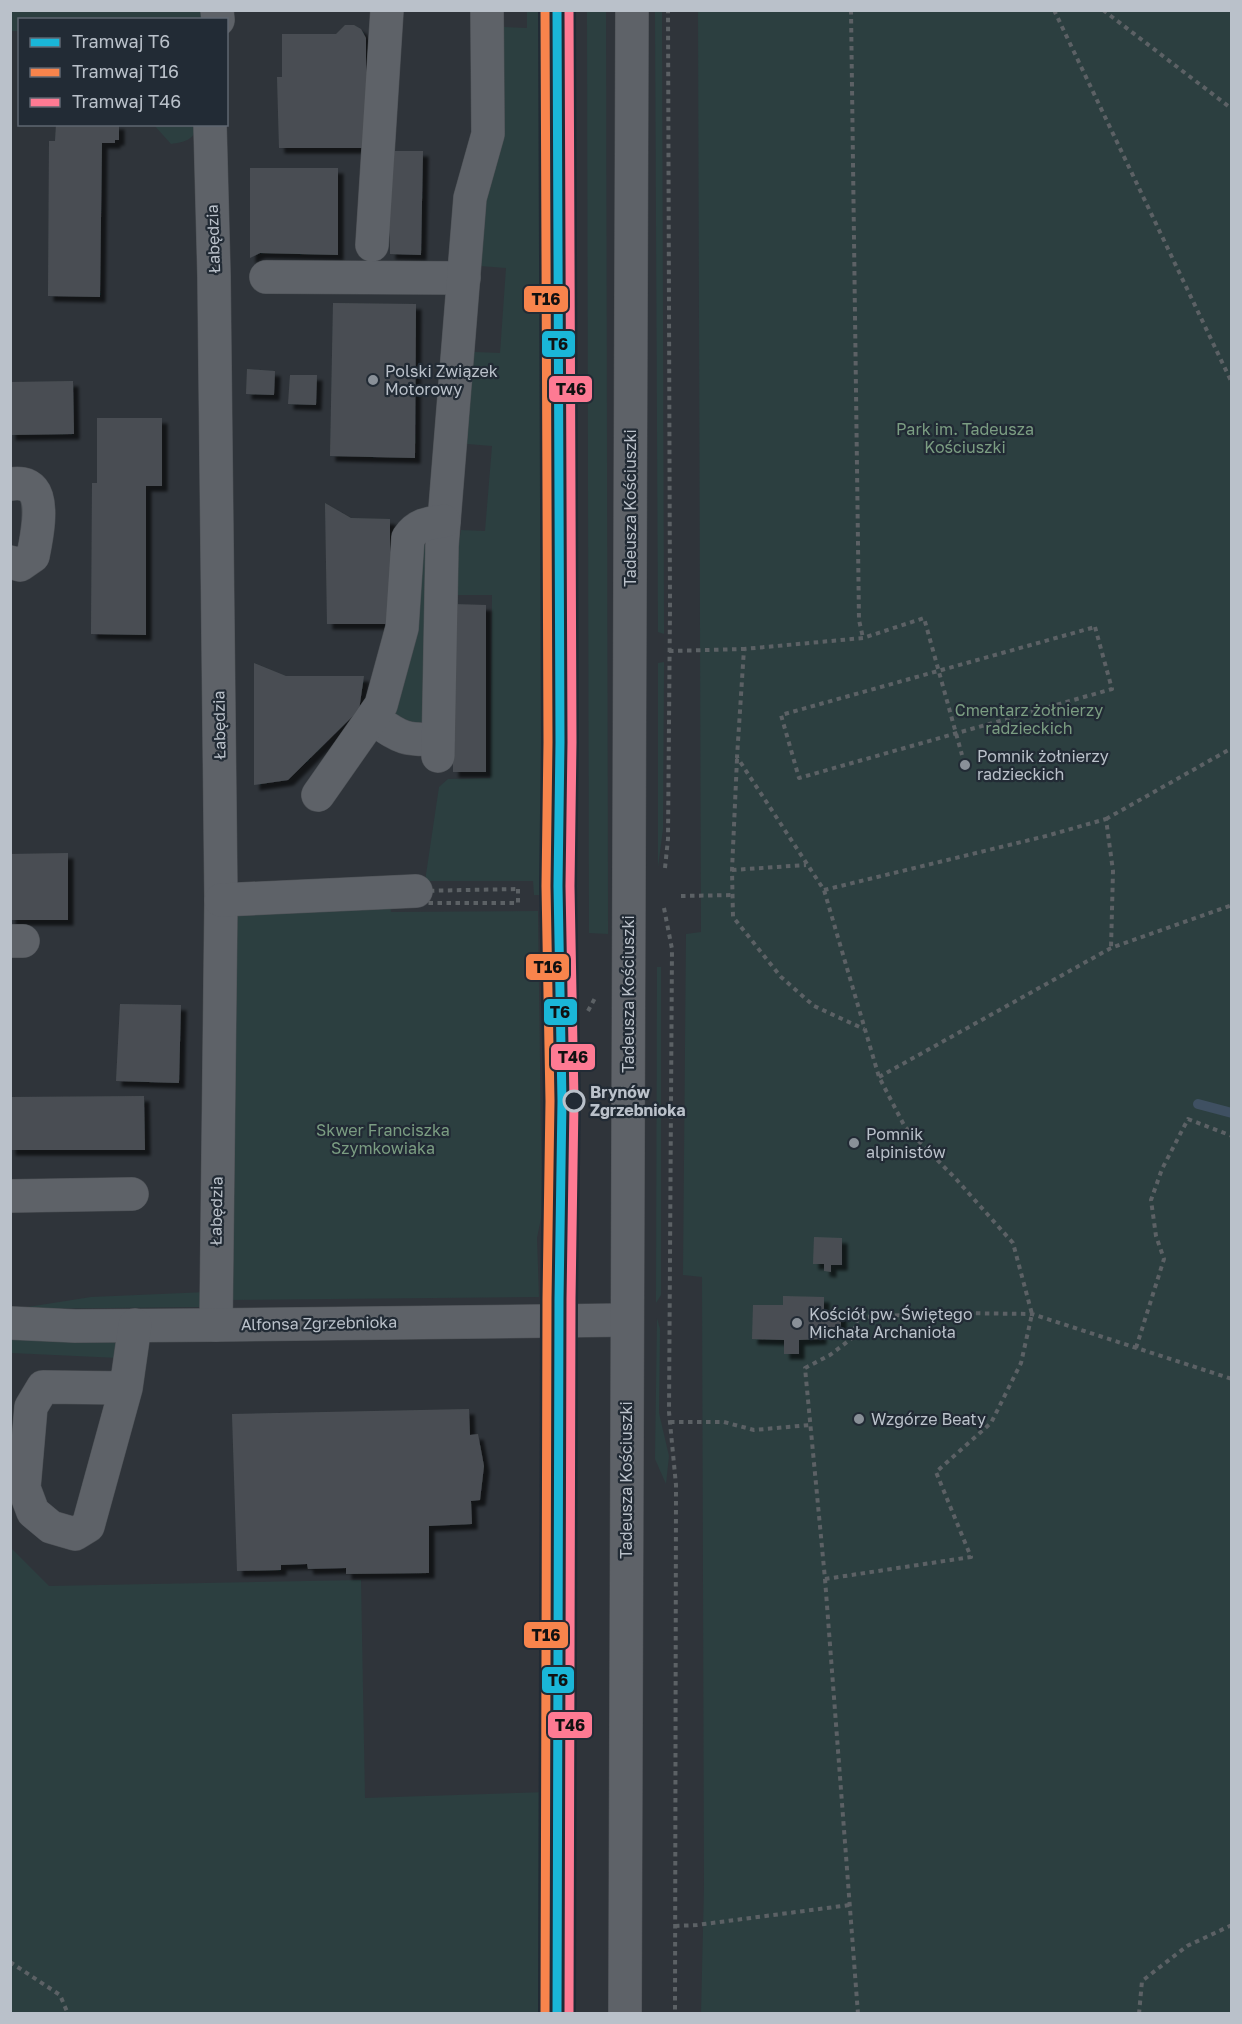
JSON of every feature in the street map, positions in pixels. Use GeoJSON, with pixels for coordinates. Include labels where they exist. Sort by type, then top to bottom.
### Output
{"type":"FeatureCollection","features":[{"type":"Feature","properties":{"kind":"street"},"geometry":{"type":"LineString","coordinates":[[372,245],[387,10]]}},
{"type":"Feature","properties":{"kind":"street"},"geometry":{"type":"LineString","coordinates":[[372,718],[401,738],[420,740],[438,748],[444,521],[470,198],[488,134],[487,10]]}},
{"type":"Feature","properties":{"kind":"street","name":"Tadeusza Kościuszki"},"geometry":{"type":"LineString","coordinates":[[625,2013],[632,10]]}},
{"type":"Feature","properties":{"kind":"street","name":"Łabędzia"},"geometry":{"type":"LineString","coordinates":[[210,126],[214,276],[221,900],[216,1325]]}},
{"type":"Feature","properties":{"kind":"street"},"geometry":{"type":"LineString","coordinates":[[266,277],[464,278]]}},
{"type":"Feature","properties":{"kind":"street"},"geometry":{"type":"LineString","coordinates":[[10,484],[21,483],[35,492],[38,531],[33,556],[20,565],[10,562]]}},
{"type":"Feature","properties":{"kind":"street"},"geometry":{"type":"LineString","coordinates":[[318,795],[381,705],[402,628],[408,538],[414,530],[426,523],[444,521]]}},
{"type":"Feature","properties":{"kind":"street"},"geometry":{"type":"LineString","coordinates":[[221,900],[415,897]]}},
{"type":"Feature","properties":{"kind":"street"},"geometry":{"type":"LineString","coordinates":[[10,1196],[132,1194]]}},
{"type":"Feature","properties":{"kind":"street","name":"Alfonsa Zgrzebnioka"},"geometry":{"type":"LineString","coordinates":[[10,1323],[216,1325],[627,1320]]}},
{"type":"Feature","properties":{"kind":"street"},"geometry":{"type":"LineString","coordinates":[[126,1388],[43,1387],[31,1407],[24,1488],[33,1512],[51,1527],[75,1534],[88,1526],[126,1388],[135,1325]]}},
{"type":"Feature","properties":{"kind":"path"},"geometry":{"type":"LineString","coordinates":[[664,871],[668,839],[669,651],[668,10]]}},
{"type":"Feature","properties":{"kind":"path"},"geometry":{"type":"LineString","coordinates":[[851,10],[859,608],[863,638]]}},
{"type":"Feature","properties":{"kind":"path"},"geometry":{"type":"LineString","coordinates":[[1054,10],[1232,383]]}},
{"type":"Feature","properties":{"kind":"path"},"geometry":{"type":"LineString","coordinates":[[1103,10],[1232,109]]}},
{"type":"Feature","properties":{"kind":"path"},"geometry":{"type":"LineString","coordinates":[[669,651],[744,649],[863,638],[924,618],[962,755]]}},
{"type":"Feature","properties":{"kind":"path"},"geometry":{"type":"LineString","coordinates":[[1095,627],[1112,689],[956,733],[799,778],[781,715],[1095,627]]}},
{"type":"Feature","properties":{"kind":"path"},"geometry":{"type":"LineString","coordinates":[[744,649],[732,870],[733,917],[782,977],[814,1006],[865,1030]]}},
{"type":"Feature","properties":{"kind":"path"},"geometry":{"type":"LineString","coordinates":[[824,890],[1046,836],[1106,819],[1232,748]]}},
{"type":"Feature","properties":{"kind":"path"},"geometry":{"type":"LineString","coordinates":[[737,757],[824,890],[879,1077],[905,1127],[956,1179],[1013,1243],[1032,1314],[1021,1363],[991,1424],[936,1472],[970,1557],[825,1579]]}},
{"type":"Feature","properties":{"kind":"path"},"geometry":{"type":"LineString","coordinates":[[1106,819],[1113,871],[1111,948]]}},
{"type":"Feature","properties":{"kind":"path"},"geometry":{"type":"LineString","coordinates":[[732,870],[807,864]]}},
{"type":"Feature","properties":{"kind":"path"},"geometry":{"type":"LineString","coordinates":[[518,889],[518,903],[415,897],[518,889]]}},
{"type":"Feature","properties":{"kind":"path"},"geometry":{"type":"LineString","coordinates":[[681,896],[734,895]]}},
{"type":"Feature","properties":{"kind":"path"},"geometry":{"type":"LineString","coordinates":[[664,898],[672,949],[670,1422],[676,1485],[675,2013]]}},
{"type":"Feature","properties":{"kind":"path"},"geometry":{"type":"LineString","coordinates":[[545,902],[545,980]]}},
{"type":"Feature","properties":{"kind":"path"},"geometry":{"type":"LineString","coordinates":[[879,1077],[1111,948],[1232,905]]}},
{"type":"Feature","properties":{"kind":"path"},"geometry":{"type":"LineString","coordinates":[[1136,1348],[1164,1258],[1156,1236],[1151,1200],[1162,1168],[1188,1119],[1232,1136]]}},
{"type":"Feature","properties":{"kind":"path"},"geometry":{"type":"LineString","coordinates":[[840,1318],[950,1313],[1032,1314],[1232,1379]]}},
{"type":"Feature","properties":{"kind":"path"},"geometry":{"type":"LineString","coordinates":[[858,1318],[851,1339],[830,1355],[805,1368],[825,1579],[858,2013]]}},
{"type":"Feature","properties":{"kind":"path"},"geometry":{"type":"LineString","coordinates":[[670,1422],[724,1422],[754,1430],[810,1425]]}},
{"type":"Feature","properties":{"kind":"path"},"geometry":{"type":"LineString","coordinates":[[675,1926],[850,1905]]}},
{"type":"Feature","properties":{"kind":"path"},"geometry":{"type":"LineString","coordinates":[[1139,2013],[1142,1982],[1187,1946],[1232,1925]]}},
{"type":"Feature","properties":{"kind":"path"},"geometry":{"type":"LineString","coordinates":[[10,1962],[60,1995],[68,2013]]}},
{"type":"Feature","properties":{"kind":"green space"},"geometry":{"type":"Polygon","coordinates":[[[201,10],[203,18],[18,18],[18,31],[11,31],[10,11],[201,10]]]}},
{"type":"Feature","properties":{"kind":"green space"},"geometry":{"type":"Polygon","coordinates":[[[527,11],[549,11],[548,895],[534,895],[533,881],[425,881],[439,787],[448,779],[490,778],[492,595],[450,595],[461,530],[485,531],[492,446],[467,444],[474,352],[500,353],[506,268],[480,266],[485,204],[498,142],[504,27],[527,28],[527,11]]]}},
{"type":"Feature","properties":{"kind":"green space"},"geometry":{"type":"Polygon","coordinates":[[[587,11],[606,11],[608,934],[589,933],[587,11]]]}},
{"type":"Feature","properties":{"kind":"green space"},"geometry":{"type":"Polygon","coordinates":[[[655,11],[662,11],[664,634],[658,632],[655,11]]]}},
{"type":"Feature","properties":{"kind":"green space","name":"Park im. Tadeusza Kościuszki"},"geometry":{"type":"Polygon","coordinates":[[[698,11],[1231,11],[1231,2013],[701,2013],[704,1887],[702,1277],[683,1275],[686,934],[701,932],[698,11]]]}},
{"type":"Feature","properties":{"kind":"green space"},"geometry":{"type":"Polygon","coordinates":[[[155,126],[198,126],[194,134],[188,139],[171,144],[155,126]]]}},
{"type":"Feature","properties":{"kind":"green space"},"geometry":{"type":"Polygon","coordinates":[[[426,542],[425,710],[422,722],[416,724],[396,715],[391,708],[418,547],[426,542]]]}},
{"type":"Feature","properties":{"kind":"green space"},"geometry":{"type":"Polygon","coordinates":[[[664,662],[663,829],[658,867],[658,663],[664,662]]]}},
{"type":"Feature","properties":{"kind":"green space","name":"Skwer Franciszka Szymkowiaka"},"geometry":{"type":"Polygon","coordinates":[[[390,902],[391,912],[538,911],[542,1213],[537,1238],[539,1297],[222,1300],[227,906],[390,902]]]}},
{"type":"Feature","properties":{"kind":"green space"},"geometry":{"type":"Polygon","coordinates":[[[657,967],[661,967],[661,1295],[656,1303],[657,967]]]}},
{"type":"Feature","properties":{"kind":"green space"},"geometry":{"type":"Polygon","coordinates":[[[207,1292],[206,1307],[15,1309],[91,1297],[207,1292]]]}},
{"type":"Feature","properties":{"kind":"green space"},"geometry":{"type":"Polygon","coordinates":[[[657,1318],[660,1329],[659,1413],[669,1456],[666,1484],[655,1459],[657,1318]]]}},
{"type":"Feature","properties":{"kind":"green space"},"geometry":{"type":"Polygon","coordinates":[[[11,1338],[120,1341],[119,1358],[11,1353],[11,1338]]]}},
{"type":"Feature","properties":{"kind":"green space"},"geometry":{"type":"Polygon","coordinates":[[[10,1547],[49,1586],[361,1580],[365,1798],[547,1792],[546,2013],[11,2013],[10,1547]]]}},
{"type":"Feature","properties":{"kind":"building"},"geometry":{"type":"Polygon","coordinates":[[[345,25],[354,25],[361,29],[366,38],[366,148],[279,148],[277,77],[282,77],[282,34],[336,34],[345,25]]]}},
{"type":"Feature","properties":{"kind":"building"},"geometry":{"type":"Polygon","coordinates":[[[56,126],[119,126],[119,140],[115,140],[115,143],[102,143],[100,297],[48,296],[49,141],[55,141],[56,126]]]}},
{"type":"Feature","properties":{"kind":"building"},"geometry":{"type":"Polygon","coordinates":[[[390,151],[423,151],[421,255],[390,254],[390,151]]]}},
{"type":"Feature","properties":{"kind":"building"},"geometry":{"type":"Polygon","coordinates":[[[250,168],[338,168],[338,255],[260,253],[250,258],[250,168]]]}},
{"type":"Feature","properties":{"kind":"building","name":"Polski Związek Motorowy"},"geometry":{"type":"Polygon","coordinates":[[[333,303],[416,304],[415,458],[330,456],[333,303]]]}},
{"type":"Feature","properties":{"kind":"building"},"geometry":{"type":"Polygon","coordinates":[[[247,369],[275,371],[274,395],[246,394],[247,369]]]}},
{"type":"Feature","properties":{"kind":"building"},"geometry":{"type":"Polygon","coordinates":[[[290,375],[317,375],[316,405],[288,404],[290,375]]]}},
{"type":"Feature","properties":{"kind":"building"},"geometry":{"type":"Polygon","coordinates":[[[73,381],[74,434],[10,435],[10,382],[73,381]]]}},
{"type":"Feature","properties":{"kind":"building"},"geometry":{"type":"Polygon","coordinates":[[[97,418],[162,418],[162,486],[146,486],[146,635],[91,634],[92,483],[97,483],[97,418]]]}},
{"type":"Feature","properties":{"kind":"building"},"geometry":{"type":"Polygon","coordinates":[[[325,503],[351,518],[390,519],[390,613],[387,624],[327,624],[325,503]]]}},
{"type":"Feature","properties":{"kind":"building"},"geometry":{"type":"Polygon","coordinates":[[[453,604],[486,605],[486,772],[453,772],[453,604]]]}},
{"type":"Feature","properties":{"kind":"building"},"geometry":{"type":"Polygon","coordinates":[[[254,663],[286,676],[364,676],[359,710],[288,780],[254,785],[254,663]]]}},
{"type":"Feature","properties":{"kind":"building"},"geometry":{"type":"Polygon","coordinates":[[[68,853],[68,920],[10,920],[10,854],[68,853]]]}},
{"type":"Feature","properties":{"kind":"building"},"geometry":{"type":"Polygon","coordinates":[[[120,1004],[181,1005],[179,1083],[116,1081],[120,1004]]]}},
{"type":"Feature","properties":{"kind":"building"},"geometry":{"type":"Polygon","coordinates":[[[144,1096],[145,1150],[10,1150],[10,1097],[144,1096]]]}},
{"type":"Feature","properties":{"kind":"building"},"geometry":{"type":"Polygon","coordinates":[[[814,1237],[842,1238],[842,1265],[831,1265],[831,1272],[824,1271],[824,1264],[813,1264],[814,1237]]]}},
{"type":"Feature","properties":{"kind":"building","name":"Kościół pw. Świętego Michała Archanioła"},"geometry":{"type":"Polygon","coordinates":[[[783,1296],[824,1297],[824,1310],[841,1311],[841,1327],[821,1327],[821,1339],[799,1340],[799,1354],[784,1354],[784,1340],[752,1339],[753,1305],[783,1305],[783,1296]]]}},
{"type":"Feature","properties":{"kind":"building"},"geometry":{"type":"Polygon","coordinates":[[[469,1409],[470,1435],[478,1434],[484,1466],[480,1500],[471,1501],[472,1524],[429,1526],[429,1573],[346,1574],[346,1568],[308,1569],[307,1564],[281,1565],[281,1570],[237,1571],[232,1414],[469,1409]]]}},
{"type":"Feature","properties":{"kind":"waterway"},"geometry":{"type":"LineString","coordinates":[[1198,1104],[1232,1113]]}},
{"type":"Feature","properties":{"kind":"tram line","name":"T16"},"geometry":{"type":"LineString","coordinates":[[545,10],[548,742],[546,886],[550,1101],[547,1299],[545,2014]]}},
{"type":"Feature","properties":{"kind":"tram line","name":"T6"},"geometry":{"type":"LineString","coordinates":[[557,10],[560,742],[558,886],[562,1101],[559,1299],[557,2014]]}},
{"type":"Feature","properties":{"kind":"tram line","name":"T46"},"geometry":{"type":"LineString","coordinates":[[569,10],[572,742],[570,886],[574,1101],[571,1299],[569,2014]]}},
{"type":"Feature","properties":{"kind":"place","name":"Polski Związek Motorowy"},"geometry":{"type":"Point","coordinates":[373,380]}},
{"type":"Feature","properties":{"kind":"place","name":"Pomnik żołnierzy radzieckich"},"geometry":{"type":"Point","coordinates":[965,765]}},
{"type":"Feature","properties":{"kind":"place","name":"Brynów Zgrzebnioka"},"geometry":{"type":"Point","coordinates":[574,1101]}},
{"type":"Feature","properties":{"kind":"place","name":"Pomnik alpinistów"},"geometry":{"type":"Point","coordinates":[854,1143]}},
{"type":"Feature","properties":{"kind":"place","name":"Kościół pw. Świętego Michała Archanioła"},"geometry":{"type":"Point","coordinates":[797,1323]}},
{"type":"Feature","properties":{"kind":"place","name":"Wzgórze Beaty"},"geometry":{"type":"Point","coordinates":[859,1419]}},
{"type":"Feature","properties":{"kind":"park label","name":"Cmentarz żołnierzy radzieckich"},"geometry":{"type":"Point","coordinates":[1029,719]}}]}
